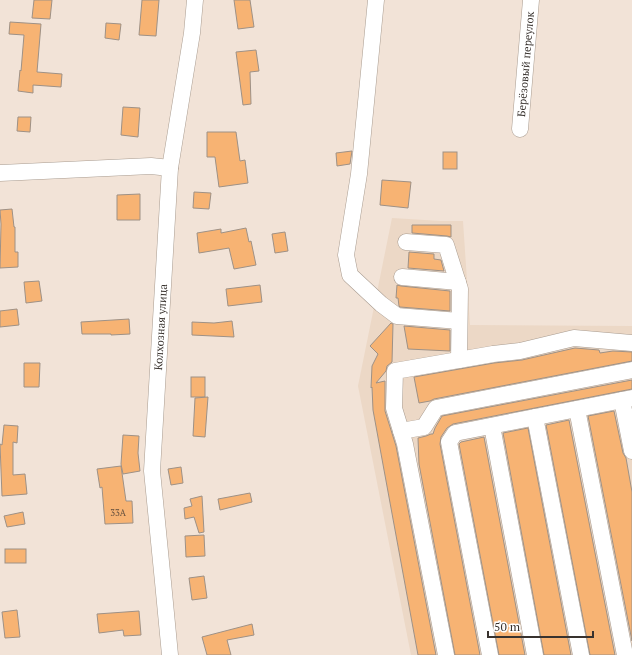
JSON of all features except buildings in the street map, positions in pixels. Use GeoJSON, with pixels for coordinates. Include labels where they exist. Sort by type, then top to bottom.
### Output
{"type":"FeatureCollection","features":[{"type":"Feature","properties":{"kind":"street","name":"Колхозная улица"},"geometry":{"type":"LineString","coordinates":[[170,655],[152,471],[170,168],[192,33],[194,0]]}},
{"type":"Feature","properties":{"kind":"street"},"geometry":{"type":"LineString","coordinates":[[376,0],[358,174],[346,255],[350,275],[380,304],[398,316],[459,321]]}},
{"type":"Feature","properties":{"kind":"street","name":"Берёзовый переулок"},"geometry":{"type":"LineString","coordinates":[[520,128],[531,0]]}},
{"type":"Feature","properties":{"kind":"street"},"geometry":{"type":"LineString","coordinates":[[0,173],[151,166],[170,168]]}},
{"type":"Feature","properties":{"kind":"street"},"geometry":{"type":"LineString","coordinates":[[406,242],[446,245],[460,289],[459,360]]}},
{"type":"Feature","properties":{"kind":"street"},"geometry":{"type":"LineString","coordinates":[[402,277],[458,282]]}},
{"type":"Feature","properties":{"kind":"street"},"geometry":{"type":"LineString","coordinates":[[446,655],[405,444],[394,408],[395,370],[520,351],[574,338],[632,343]]}},
{"type":"Feature","properties":{"kind":"street"},"geometry":{"type":"LineString","coordinates":[[401,431],[424,427],[436,408],[632,370]]}},
{"type":"Feature","properties":{"kind":"street"},"geometry":{"type":"LineString","coordinates":[[490,655],[449,442],[455,433],[627,399],[632,451]]}},
{"type":"Feature","properties":{"kind":"street"},"geometry":{"type":"LineString","coordinates":[[577,409],[625,655]]}},
{"type":"Feature","properties":{"kind":"street"},"geometry":{"type":"LineString","coordinates":[[535,417],[581,655]]}},
{"type":"Feature","properties":{"kind":"street"},"geometry":{"type":"LineString","coordinates":[[492,426],[535,655]]}},
{"type":"Feature","properties":{"kind":"shaded area"},"geometry":{"type":"Polygon","coordinates":[[[392,218],[463,221],[470,325],[632,326],[632,655],[411,655],[358,386],[392,218]]]}}]}
